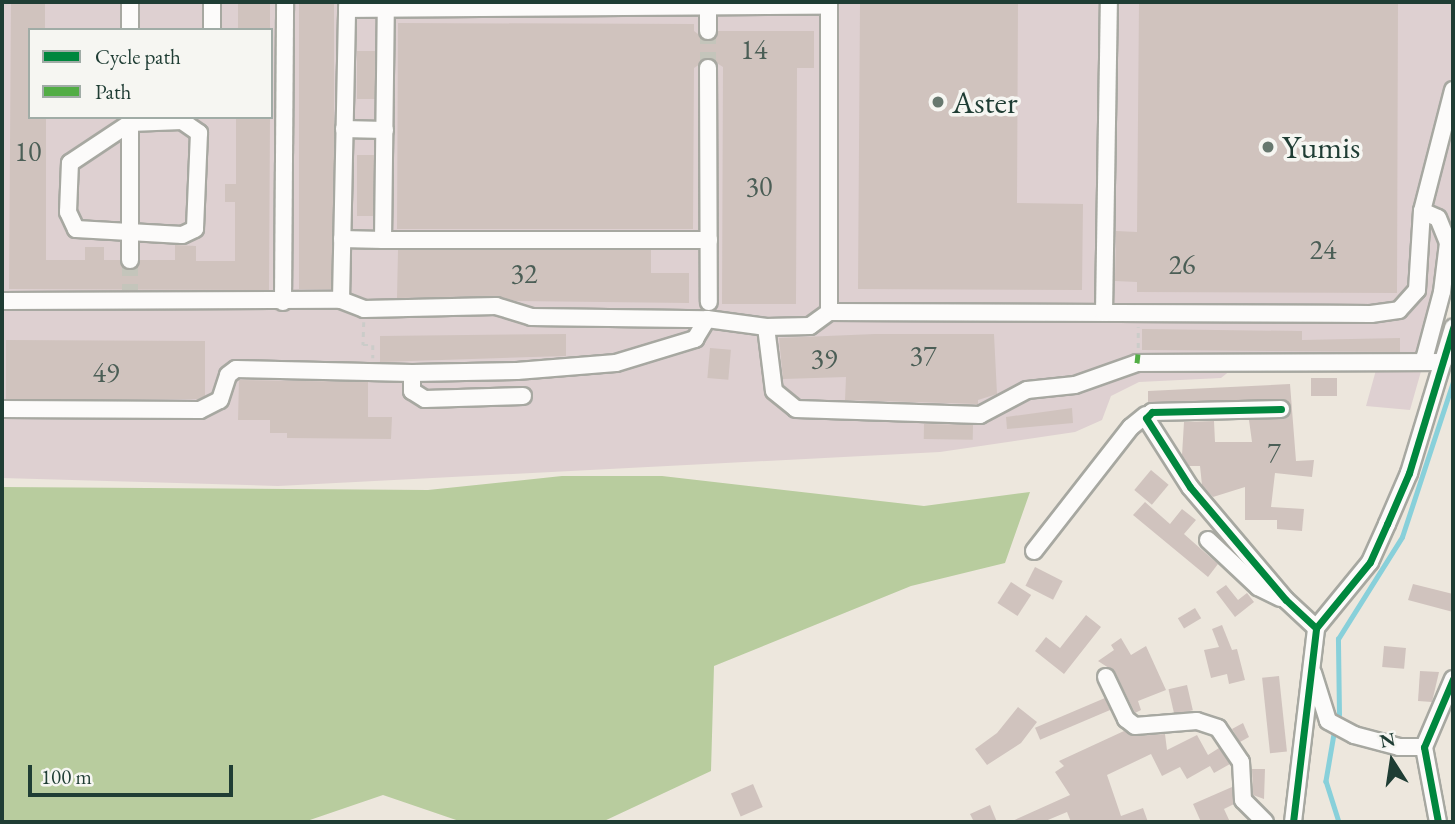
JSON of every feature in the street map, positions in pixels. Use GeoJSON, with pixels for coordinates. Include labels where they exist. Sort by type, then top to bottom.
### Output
{"type":"FeatureCollection","features":[{"type":"Feature","properties":{"kind":"street"},"geometry":{"type":"LineString","coordinates":[[130,2],[130,28]]}},
{"type":"Feature","properties":{"kind":"street"},"geometry":{"type":"LineString","coordinates":[[212,2],[212,28]]}},
{"type":"Feature","properties":{"kind":"street"},"geometry":{"type":"LineString","coordinates":[[284,302],[285,2]]}},
{"type":"Feature","properties":{"kind":"street"},"geometry":{"type":"LineString","coordinates":[[1104,313],[1109,2]]}},
{"type":"Feature","properties":{"kind":"street"},"geometry":{"type":"LineString","coordinates":[[341,300],[347,5],[386,9],[829,4],[829,312]]}},
{"type":"Feature","properties":{"kind":"street"},"geometry":{"type":"LineString","coordinates":[[708,6],[708,31]]}},
{"type":"Feature","properties":{"kind":"street"},"geometry":{"type":"LineString","coordinates":[[383,240],[386,9]]}},
{"type":"Feature","properties":{"kind":"street"},"geometry":{"type":"LineString","coordinates":[[708,68],[709,302]]}},
{"type":"Feature","properties":{"kind":"street"},"geometry":{"type":"LineString","coordinates":[[2,301],[130,296],[284,302],[341,300],[364,309],[496,306],[531,317],[707,319],[765,327],[810,326],[829,312],[1371,314],[1399,310],[1413,298],[1419,282],[1422,211],[1453,90]]}},
{"type":"Feature","properties":{"kind":"street"},"geometry":{"type":"LineString","coordinates":[[130,120],[130,260]]}},
{"type":"Feature","properties":{"kind":"street"},"geometry":{"type":"LineString","coordinates":[[130,120],[182,121],[193,125],[200,142],[195,229],[183,235],[82,233],[71,224],[68,212],[70,163],[130,120]]}},
{"type":"Feature","properties":{"kind":"street"},"geometry":{"type":"LineString","coordinates":[[344,129],[385,130]]}},
{"type":"Feature","properties":{"kind":"street"},"geometry":{"type":"LineString","coordinates":[[1422,211],[1438,218],[1448,243],[1442,292],[1425,356],[1436,362]]}},
{"type":"Feature","properties":{"kind":"street"},"geometry":{"type":"LineString","coordinates":[[342,239],[709,240]]}},
{"type":"Feature","properties":{"kind":"street"},"geometry":{"type":"LineString","coordinates":[[2,409],[189,412],[211,408],[220,400],[228,375],[236,369],[412,373],[616,363],[695,339],[707,319]]}},
{"type":"Feature","properties":{"kind":"street"},"geometry":{"type":"LineString","coordinates":[[765,327],[774,391],[796,409],[980,415],[1027,390],[1075,385],[1137,363],[1436,362]]}},
{"type":"Feature","properties":{"kind":"street"},"geometry":{"type":"LineString","coordinates":[[1292,822],[1310,657],[1316,628],[1370,562],[1409,472],[1436,362],[1453,328]]}},
{"type":"Feature","properties":{"kind":"street"},"geometry":{"type":"LineString","coordinates":[[412,373],[412,391],[425,399],[523,396]]}},
{"type":"Feature","properties":{"kind":"street"},"geometry":{"type":"LineString","coordinates":[[1034,551],[1131,427],[1146,415],[1281,409]]}},
{"type":"Feature","properties":{"kind":"street"},"geometry":{"type":"LineString","coordinates":[[1146,415],[1190,487],[1286,600],[1316,628]]}},
{"type":"Feature","properties":{"kind":"street"},"geometry":{"type":"LineString","coordinates":[[1208,540],[1258,587],[1286,600]]}},
{"type":"Feature","properties":{"kind":"street"},"geometry":{"type":"LineString","coordinates":[[1310,657],[1328,721],[1354,735],[1399,747],[1424,747]]}},
{"type":"Feature","properties":{"kind":"street"},"geometry":{"type":"LineString","coordinates":[[1106,677],[1126,719],[1135,726],[1197,721],[1218,728],[1241,762],[1243,800],[1265,822]]}},
{"type":"Feature","properties":{"kind":"street"},"geometry":{"type":"LineString","coordinates":[[1438,822],[1424,747],[1453,679]]}},
{"type":"Feature","properties":{"kind":"path"},"geometry":{"type":"LineString","coordinates":[[364,309],[363,345],[373,345],[373,372]]}},
{"type":"Feature","properties":{"kind":"path"},"geometry":{"type":"LineString","coordinates":[[1138,313],[1138,354]]}},
{"type":"Feature","properties":{"kind":"shaded area"},"geometry":{"type":"Polygon","coordinates":[[[2,2],[1453,2],[1453,259],[1410,410],[1366,406],[1376,370],[1231,370],[1221,378],[1139,382],[1111,396],[1102,420],[1075,432],[940,452],[278,486],[2,478],[2,2]]]}},
{"type":"Feature","properties":{"kind":"green space"},"geometry":{"type":"Polygon","coordinates":[[[562,476],[662,476],[924,506],[1030,492],[1005,563],[911,586],[714,666],[711,771],[602,822],[462,822],[383,795],[304,822],[2,822],[2,487],[428,490],[562,476]]]}},
{"type":"Feature","properties":{"kind":"building"},"geometry":{"type":"Polygon","coordinates":[[[11,2],[45,2],[45,28],[28,28],[28,119],[46,119],[46,260],[85,260],[85,247],[104,247],[104,260],[120,260],[131,270],[140,260],[175,260],[175,245],[196,246],[196,261],[235,261],[235,202],[225,202],[225,184],[236,184],[236,119],[270,119],[269,290],[9,289],[11,2]]]}},
{"type":"Feature","properties":{"kind":"building"},"geometry":{"type":"Polygon","coordinates":[[[238,2],[270,2],[270,28],[238,28],[238,2]]]}},
{"type":"Feature","properties":{"kind":"building"},"geometry":{"type":"Polygon","coordinates":[[[299,2],[334,2],[334,289],[299,289],[299,2]]]}},
{"type":"Feature","properties":{"kind":"building","name":"Aster"},"geometry":{"type":"Polygon","coordinates":[[[860,2],[1018,2],[1017,203],[1083,204],[1082,290],[858,289],[860,2]]]}},
{"type":"Feature","properties":{"kind":"building","name":"Yumis"},"geometry":{"type":"Polygon","coordinates":[[[1139,2],[1398,2],[1397,293],[1137,292],[1137,282],[1115,281],[1116,231],[1137,232],[1139,2]]]}},
{"type":"Feature","properties":{"kind":"building"},"geometry":{"type":"Polygon","coordinates":[[[398,23],[694,24],[694,31],[707,41],[718,31],[814,31],[814,68],[797,68],[796,304],[722,304],[723,67],[709,58],[694,68],[693,229],[397,229],[398,23]]]}},
{"type":"Feature","properties":{"kind":"building"},"geometry":{"type":"Polygon","coordinates":[[[357,51],[375,51],[375,99],[357,99],[357,51]]]}},
{"type":"Feature","properties":{"kind":"building"},"geometry":{"type":"Polygon","coordinates":[[[357,155],[374,155],[374,216],[357,216],[357,155]]]}},
{"type":"Feature","properties":{"kind":"building"},"geometry":{"type":"Polygon","coordinates":[[[398,250],[651,250],[651,273],[689,273],[689,303],[516,301],[496,296],[397,298],[398,250]]]}},
{"type":"Feature","properties":{"kind":"building"},"geometry":{"type":"Polygon","coordinates":[[[1142,329],[1302,331],[1302,340],[1400,338],[1400,352],[1142,350],[1142,329]]]}},
{"type":"Feature","properties":{"kind":"building"},"geometry":{"type":"Polygon","coordinates":[[[566,334],[566,356],[380,362],[380,336],[566,334]]]}},
{"type":"Feature","properties":{"kind":"building"},"geometry":{"type":"Polygon","coordinates":[[[875,334],[994,334],[997,394],[978,400],[978,404],[845,400],[846,377],[783,379],[779,338],[875,334]]]}},
{"type":"Feature","properties":{"kind":"building"},"geometry":{"type":"Polygon","coordinates":[[[6,340],[205,341],[205,396],[198,399],[6,399],[6,340]]]}},
{"type":"Feature","properties":{"kind":"building"},"geometry":{"type":"Polygon","coordinates":[[[710,348],[731,350],[728,380],[707,378],[710,348]]]}},
{"type":"Feature","properties":{"kind":"building"},"geometry":{"type":"Polygon","coordinates":[[[1311,378],[1337,378],[1337,396],[1311,396],[1311,378]]]}},
{"type":"Feature","properties":{"kind":"building"},"geometry":{"type":"Polygon","coordinates":[[[239,380],[368,382],[368,417],[392,417],[391,439],[287,438],[287,433],[270,433],[270,420],[238,420],[239,380]]]}},
{"type":"Feature","properties":{"kind":"building"},"geometry":{"type":"Polygon","coordinates":[[[1290,384],[1296,461],[1314,460],[1312,477],[1275,473],[1271,507],[1304,509],[1302,531],[1277,529],[1277,520],[1245,520],[1245,487],[1213,497],[1202,485],[1200,466],[1189,466],[1182,455],[1184,422],[1214,421],[1215,442],[1252,442],[1249,420],[1286,418],[1291,409],[1287,400],[1148,403],[1148,391],[1290,384]]]}},
{"type":"Feature","properties":{"kind":"building"},"geometry":{"type":"Polygon","coordinates":[[[1072,408],[1073,423],[1007,429],[1006,417],[1072,408]]]}},
{"type":"Feature","properties":{"kind":"building"},"geometry":{"type":"Polygon","coordinates":[[[924,424],[973,425],[973,440],[924,439],[924,424]]]}},
{"type":"Feature","properties":{"kind":"building"},"geometry":{"type":"Polygon","coordinates":[[[1151,470],[1169,485],[1152,505],[1134,490],[1151,470]]]}},
{"type":"Feature","properties":{"kind":"building"},"geometry":{"type":"Polygon","coordinates":[[[1145,502],[1170,524],[1182,509],[1196,520],[1184,534],[1218,564],[1208,577],[1133,515],[1145,502]]]}},
{"type":"Feature","properties":{"kind":"building"},"geometry":{"type":"Polygon","coordinates":[[[1035,567],[1063,581],[1053,600],[1025,586],[1035,567]]]}},
{"type":"Feature","properties":{"kind":"building"},"geometry":{"type":"Polygon","coordinates":[[[1011,582],[1031,595],[1018,616],[997,603],[1011,582]]]}},
{"type":"Feature","properties":{"kind":"building"},"geometry":{"type":"Polygon","coordinates":[[[1413,584],[1453,594],[1453,612],[1408,600],[1413,584]]]}},
{"type":"Feature","properties":{"kind":"building"},"geometry":{"type":"Polygon","coordinates":[[[1226,585],[1238,600],[1247,593],[1254,602],[1235,617],[1216,592],[1226,585]]]}},
{"type":"Feature","properties":{"kind":"building"},"geometry":{"type":"Polygon","coordinates":[[[1195,608],[1201,618],[1184,629],[1178,618],[1195,608]]]}},
{"type":"Feature","properties":{"kind":"building"},"geometry":{"type":"Polygon","coordinates":[[[1086,615],[1101,627],[1064,674],[1035,651],[1046,637],[1060,648],[1086,615]]]}},
{"type":"Feature","properties":{"kind":"building"},"geometry":{"type":"Polygon","coordinates":[[[1222,625],[1232,650],[1237,649],[1245,680],[1229,684],[1227,674],[1211,678],[1204,650],[1219,647],[1212,629],[1222,625]]]}},
{"type":"Feature","properties":{"kind":"building"},"geometry":{"type":"Polygon","coordinates":[[[1121,638],[1131,655],[1146,646],[1166,690],[1138,701],[1141,710],[1135,713],[1115,672],[1098,661],[1114,650],[1111,645],[1121,638]]]}},
{"type":"Feature","properties":{"kind":"building"},"geometry":{"type":"Polygon","coordinates":[[[1384,646],[1406,648],[1404,669],[1382,667],[1384,646]]]}},
{"type":"Feature","properties":{"kind":"building"},"geometry":{"type":"Polygon","coordinates":[[[1420,671],[1439,672],[1432,702],[1418,701],[1420,671]]]}},
{"type":"Feature","properties":{"kind":"building"},"geometry":{"type":"Polygon","coordinates":[[[1279,676],[1287,752],[1270,753],[1262,678],[1279,676]]]}},
{"type":"Feature","properties":{"kind":"building"},"geometry":{"type":"Polygon","coordinates":[[[1187,685],[1193,710],[1174,715],[1168,689],[1187,685]]]}},
{"type":"Feature","properties":{"kind":"building"},"geometry":{"type":"Polygon","coordinates":[[[1105,698],[1110,710],[1040,740],[1035,728],[1105,698]]]}},
{"type":"Feature","properties":{"kind":"building"},"geometry":{"type":"Polygon","coordinates":[[[1018,707],[1037,722],[1021,743],[987,765],[975,749],[997,733],[1018,707]]]}},
{"type":"Feature","properties":{"kind":"building"},"geometry":{"type":"Polygon","coordinates":[[[1243,723],[1249,737],[1240,742],[1232,729],[1243,723]]]}},
{"type":"Feature","properties":{"kind":"building"},"geometry":{"type":"Polygon","coordinates":[[[1124,731],[1136,736],[1165,734],[1167,750],[1197,735],[1208,755],[1219,748],[1230,764],[1214,773],[1210,766],[1187,779],[1180,767],[1162,776],[1151,754],[1107,775],[1121,816],[1143,808],[1148,822],[1071,822],[1067,812],[1043,822],[1010,822],[1070,795],[1055,772],[1064,766],[1059,761],[1124,731]]]}},
{"type":"Feature","properties":{"kind":"building"},"geometry":{"type":"Polygon","coordinates":[[[1252,769],[1265,769],[1264,799],[1253,795],[1252,769]]]}},
{"type":"Feature","properties":{"kind":"building"},"geometry":{"type":"Polygon","coordinates":[[[753,784],[763,807],[741,816],[731,793],[753,784]]]}},
{"type":"Feature","properties":{"kind":"building"},"geometry":{"type":"Polygon","coordinates":[[[1232,787],[1234,804],[1224,809],[1230,822],[1201,822],[1193,804],[1232,787]]]}},
{"type":"Feature","properties":{"kind":"building"},"geometry":{"type":"Polygon","coordinates":[[[990,805],[997,822],[974,822],[970,814],[990,805]]]}},
{"type":"Feature","properties":{"kind":"waterway"},"geometry":{"type":"LineString","coordinates":[[1339,715],[1338,639],[1402,537],[1453,382]]}},
{"type":"Feature","properties":{"kind":"waterway"},"geometry":{"type":"LineString","coordinates":[[1334,734],[1326,781],[1339,822]]}},
{"type":"Feature","properties":{"kind":"tunnel"},"geometry":{"type":"LineString","coordinates":[[708,31],[708,68]]}},
{"type":"Feature","properties":{"kind":"tunnel"},"geometry":{"type":"LineString","coordinates":[[130,260],[130,290]]}},
{"type":"Feature","properties":{"kind":"marked path"},"geometry":{"type":"LineString","coordinates":[[1137,363],[1138,354]]}},
{"type":"Feature","properties":{"kind":"cycle path"},"geometry":{"type":"LineString","coordinates":[[1293,822],[1316,628],[1370,562],[1409,473],[1453,328]]}},
{"type":"Feature","properties":{"kind":"cycle path"},"geometry":{"type":"LineString","coordinates":[[1281,409],[1152,412],[1146,418],[1190,487],[1286,600],[1316,628]]}},
{"type":"Feature","properties":{"kind":"cycle path"},"geometry":{"type":"LineString","coordinates":[[1438,822],[1424,747],[1453,679]]}},
{"type":"Feature","properties":{"kind":"place","name":"Aster"},"geometry":{"type":"Point","coordinates":[938,102]}},
{"type":"Feature","properties":{"kind":"place","name":"Yumis"},"geometry":{"type":"Point","coordinates":[1268,147]}}]}
